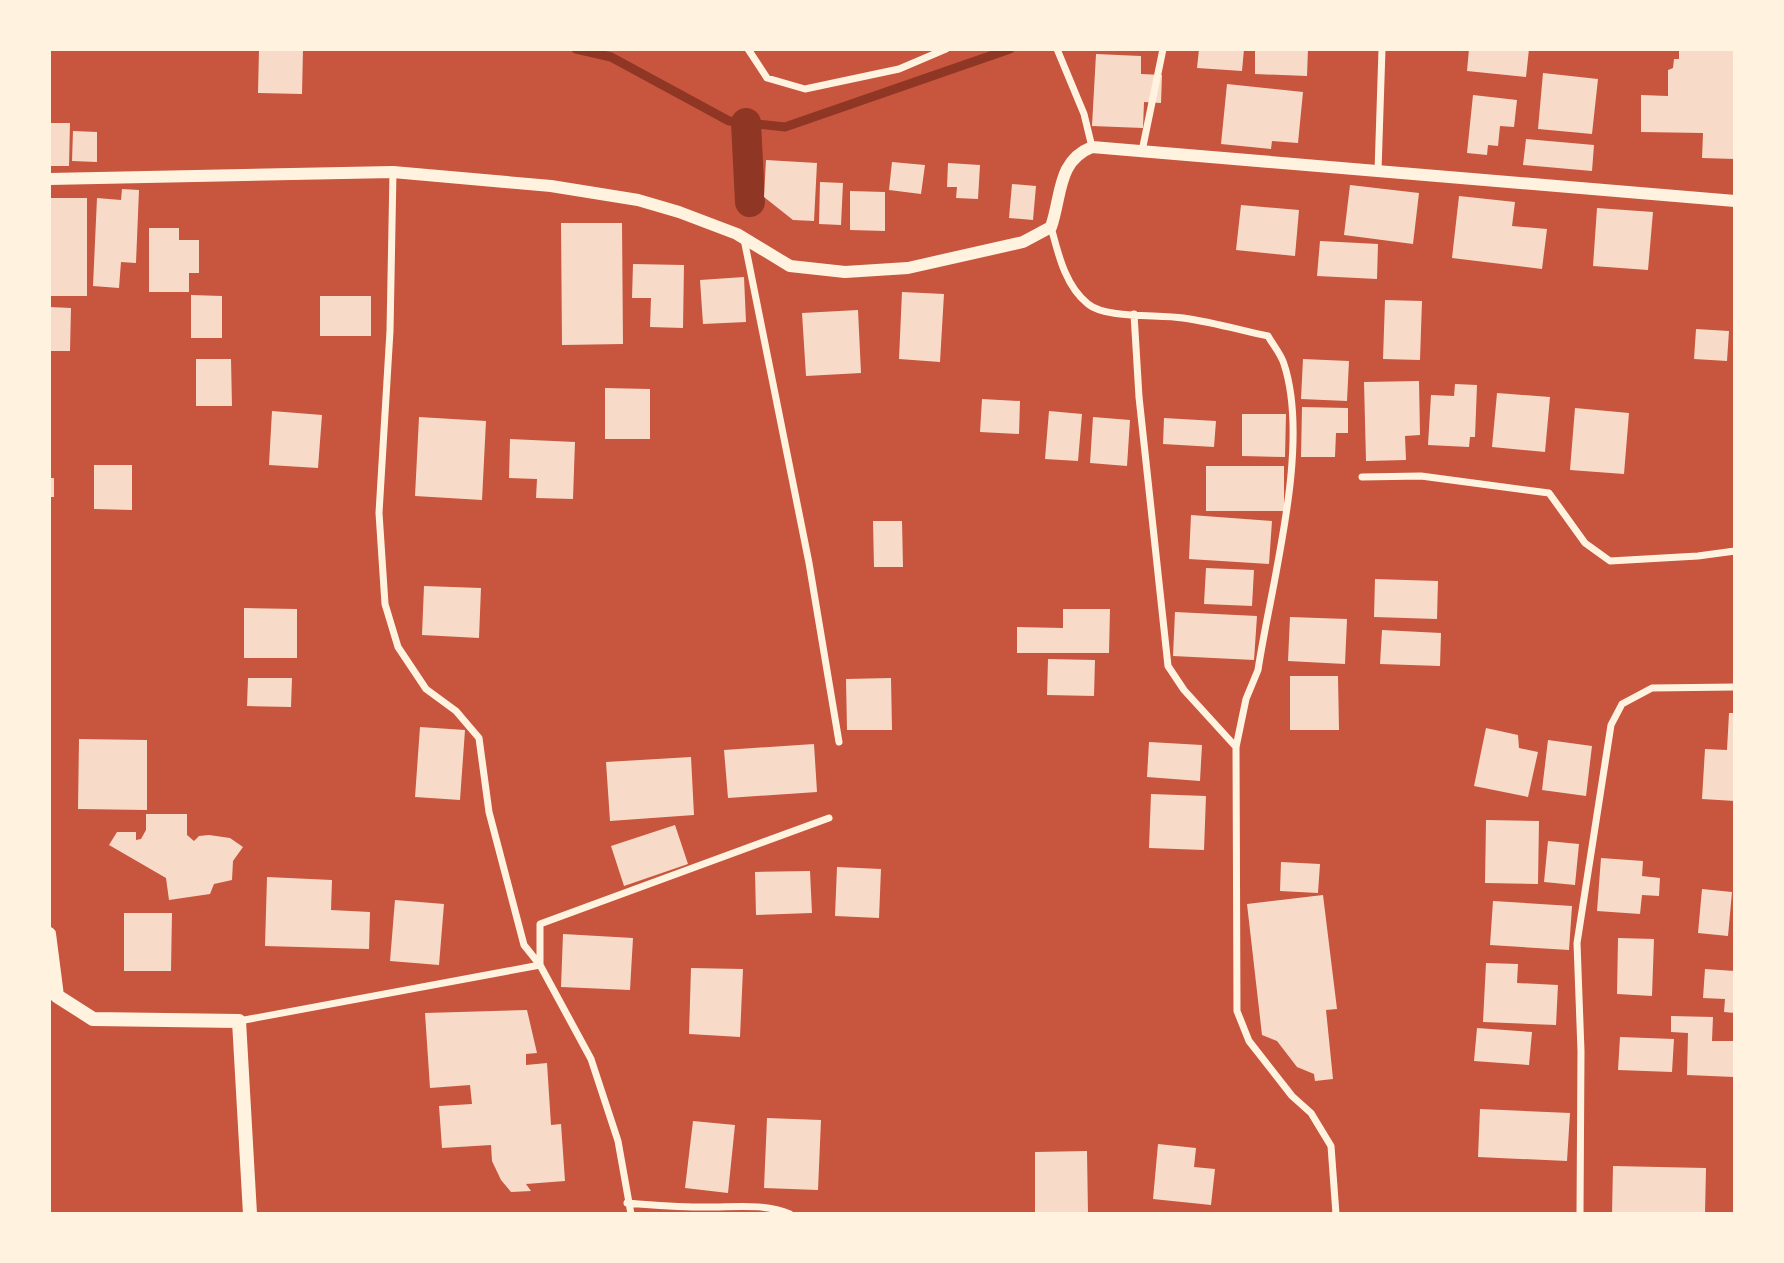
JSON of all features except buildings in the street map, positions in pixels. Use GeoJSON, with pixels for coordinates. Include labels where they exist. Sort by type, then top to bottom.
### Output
{"type":"FeatureCollection","features":[{"type":"Feature","properties":{"kind":"main road"},"geometry":{"type":"LineString","coordinates":[[49,934],[57,996],[93,1019],[239,1021],[250,1214]]}},
{"type":"Feature","properties":{"kind":"street"},"geometry":{"type":"LineString","coordinates":[[748,49],[767,78],[805,89],[899,69],[946,49]]}},
{"type":"Feature","properties":{"kind":"street"},"geometry":{"type":"LineString","coordinates":[[1142,152],[1163,49]]}},
{"type":"Feature","properties":{"kind":"street"},"geometry":{"type":"LineString","coordinates":[[1378,171],[1382,49]]}},
{"type":"Feature","properties":{"kind":"street"},"geometry":{"type":"LineString","coordinates":[[1058,51],[1084,114],[1092,147]]}},
{"type":"Feature","properties":{"kind":"street"},"geometry":{"type":"LineString","coordinates":[[1336,1214],[1331,1146],[1311,1113],[1292,1096],[1249,1041],[1237,1011],[1236,747],[1246,699],[1258,670],[1290,481],[1292,403],[1284,362],[1268,336],[1183,318],[1098,311],[1085,303],[1061,263],[1051,227],[1068,163],[1079,152],[1092,147],[1735,201]]}},
{"type":"Feature","properties":{"kind":"street"},"geometry":{"type":"LineString","coordinates":[[49,179],[393,172],[594,192],[679,212],[744,238],[790,266],[877,272],[1023,242],[1051,227]]}},
{"type":"Feature","properties":{"kind":"street"},"geometry":{"type":"LineString","coordinates":[[393,172],[390,331],[379,513],[385,604],[398,647],[426,689],[456,711],[479,738],[489,812],[524,945],[540,965],[591,1059],[618,1141],[631,1214]]}},
{"type":"Feature","properties":{"kind":"street"},"geometry":{"type":"LineString","coordinates":[[744,238],[809,563],[839,742]]}},
{"type":"Feature","properties":{"kind":"street"},"geometry":{"type":"LineString","coordinates":[[1134,314],[1139,397],[1168,666],[1184,690],[1236,747]]}},
{"type":"Feature","properties":{"kind":"street"},"geometry":{"type":"LineString","coordinates":[[1362,477],[1421,476],[1549,493],[1585,543],[1610,561],[1735,551]]}},
{"type":"Feature","properties":{"kind":"street"},"geometry":{"type":"LineString","coordinates":[[1580,1214],[1581,1051],[1577,943],[1611,725],[1622,704],[1652,688],[1735,687]]}},
{"type":"Feature","properties":{"kind":"street"},"geometry":{"type":"LineString","coordinates":[[540,965],[540,924],[829,818]]}},
{"type":"Feature","properties":{"kind":"street"},"geometry":{"type":"LineString","coordinates":[[239,1021],[540,965]]}},
{"type":"Feature","properties":{"kind":"street"},"geometry":{"type":"LineString","coordinates":[[627,1203],[698,1208],[759,1206],[790,1214]]}},
{"type":"Feature","properties":{"kind":"waterway"},"geometry":{"type":"LineString","coordinates":[[576,49],[611,57],[729,121],[785,127],[1010,49]]}},
{"type":"Feature","properties":{"kind":"waterway"},"geometry":{"type":"LineString","coordinates":[[746,123],[750,202]]}}]}
